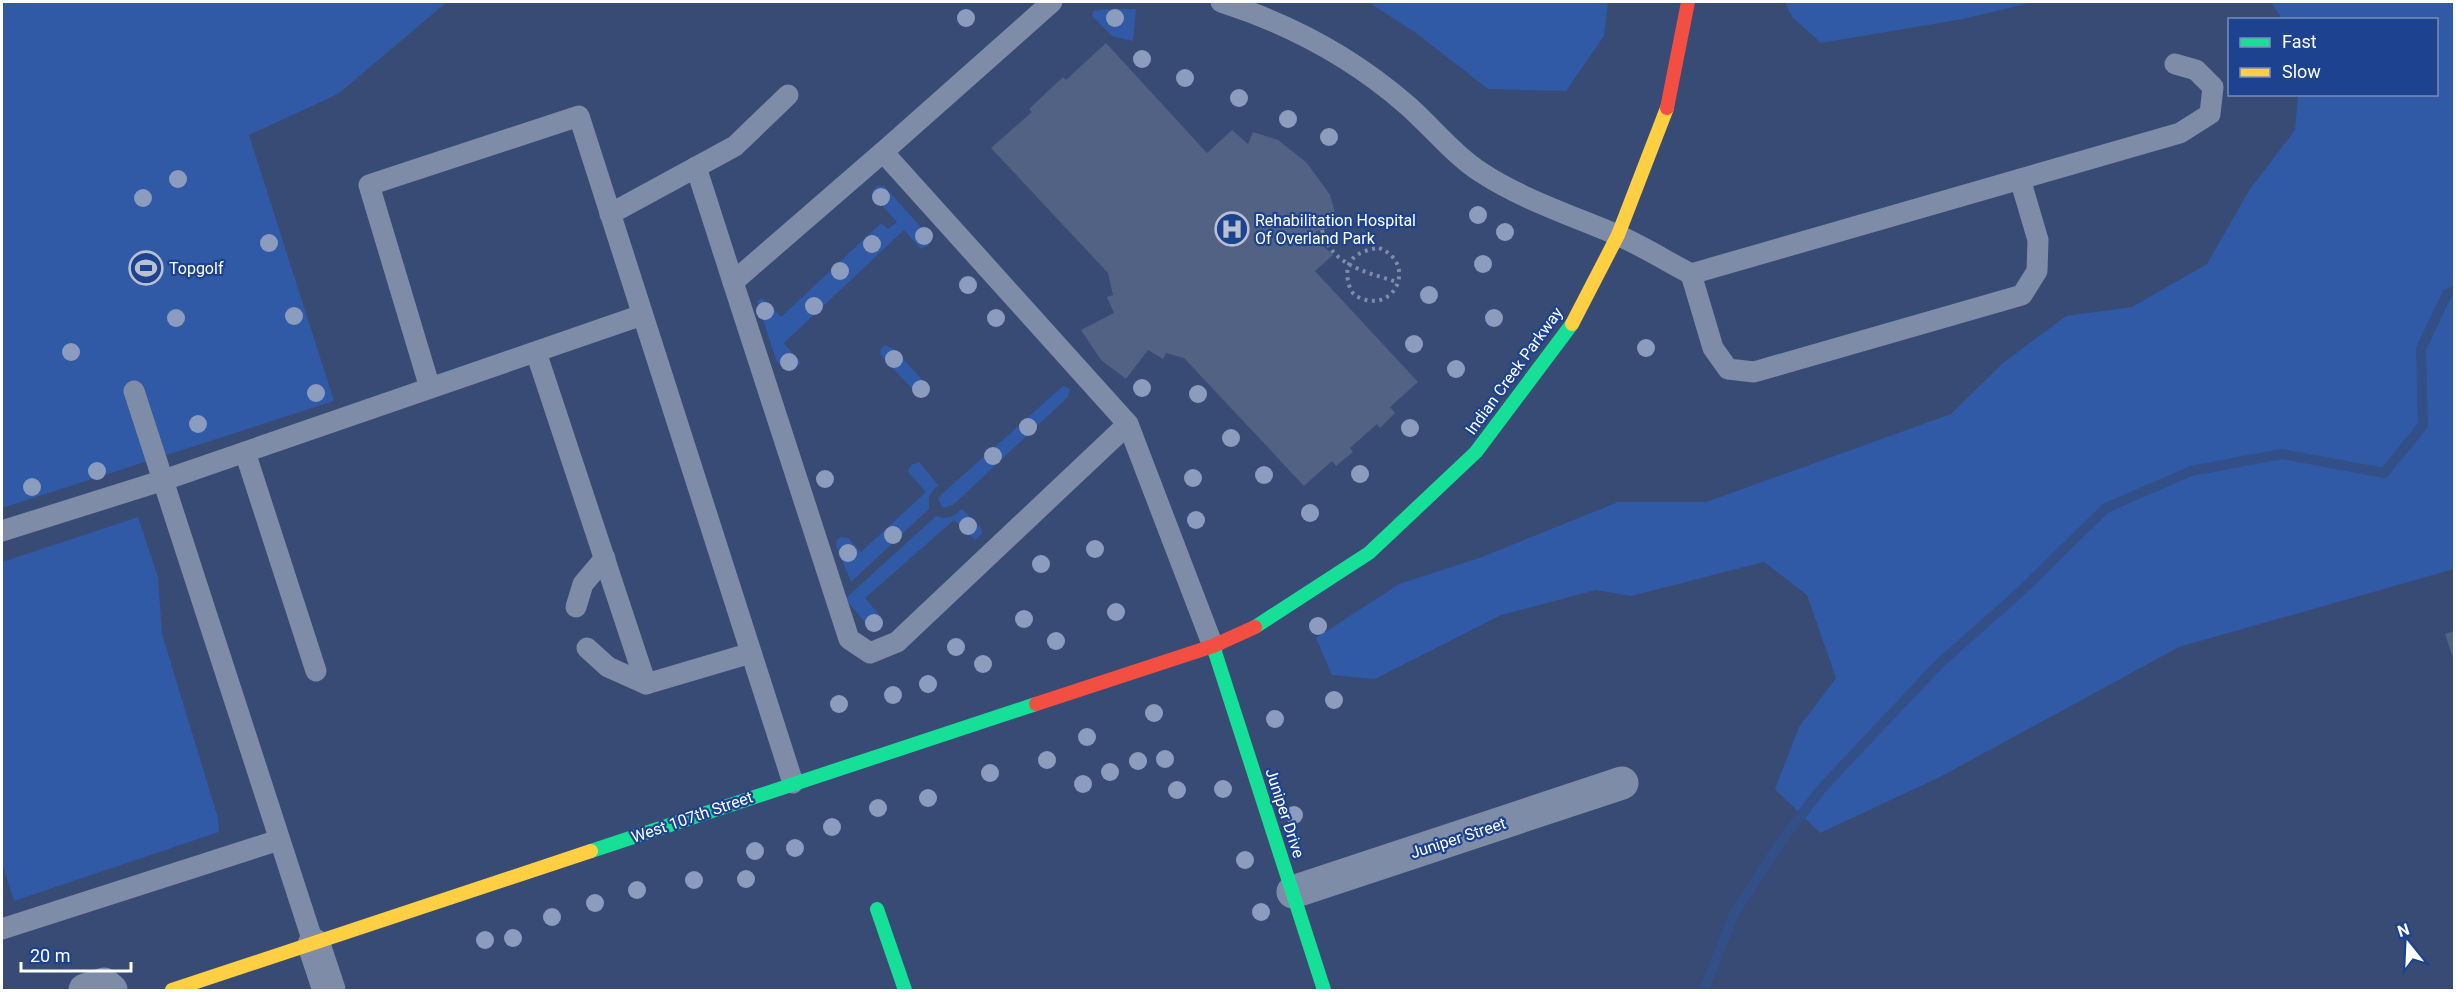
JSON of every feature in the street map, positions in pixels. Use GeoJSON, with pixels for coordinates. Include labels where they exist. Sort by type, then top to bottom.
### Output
{"type":"FeatureCollection","features":[{"type":"Feature","properties":{"kind":"street","name":"Indian Creek Parkway"},"geometry":{"type":"LineString","coordinates":[[1214,646],[1262,624],[1369,553],[1476,452],[1567,333],[1618,235],[1667,108],[1688,2]]}},
{"type":"Feature","properties":{"kind":"street","name":"West 107th Street"},"geometry":{"type":"LineString","coordinates":[[171,990],[314,945],[793,783],[1214,646]]}},
{"type":"Feature","properties":{"kind":"street","name":"Juniper Drive"},"geometry":{"type":"LineString","coordinates":[[1214,646],[1324,990]]}},
{"type":"Feature","properties":{"kind":"street","name":"Juniper Street"},"geometry":{"type":"LineString","coordinates":[[1293,892],[1622,783]]}},
{"type":"Feature","properties":{"kind":"street"},"geometry":{"type":"LineString","coordinates":[[877,909],[905,990]]}},
{"type":"Feature","properties":{"kind":"street"},"geometry":{"type":"LineString","coordinates":[[314,945],[329,990]]}},
{"type":"Feature","properties":{"kind":"street"},"geometry":{"type":"LineString","coordinates":[[85,990],[104,984],[111,990]]}},
{"type":"Feature","properties":{"kind":"lane"},"geometry":{"type":"LineString","coordinates":[[733,282],[1052,2]]}},
{"type":"Feature","properties":{"kind":"lane"},"geometry":{"type":"LineString","coordinates":[[1221,2],[1276,21],[1370,75],[1408,105],[1480,172],[1518,193],[1618,235],[1691,274],[2180,133],[2210,114],[2213,87],[2196,70],[2175,64]]}},
{"type":"Feature","properties":{"kind":"lane"},"geometry":{"type":"LineString","coordinates":[[610,214],[735,146],[788,95]]}},
{"type":"Feature","properties":{"kind":"lane"},"geometry":{"type":"LineString","coordinates":[[430,388],[369,184],[579,116],[793,783]]}},
{"type":"Feature","properties":{"kind":"lane"},"geometry":{"type":"LineString","coordinates":[[883,152],[1128,424],[1214,646]]}},
{"type":"Feature","properties":{"kind":"lane"},"geometry":{"type":"LineString","coordinates":[[696,167],[849,639],[870,653],[897,642],[1128,424]]}},
{"type":"Feature","properties":{"kind":"lane"},"geometry":{"type":"LineString","coordinates":[[1691,274],[1713,348],[1728,369],[1754,372],[2011,299],[2022,295],[2037,271],[2038,240],[2020,179]]}},
{"type":"Feature","properties":{"kind":"lane"},"geometry":{"type":"LineString","coordinates":[[2,531],[164,480],[642,315]]}},
{"type":"Feature","properties":{"kind":"lane"},"geometry":{"type":"LineString","coordinates":[[536,352],[646,684]]}},
{"type":"Feature","properties":{"kind":"lane"},"geometry":{"type":"LineString","coordinates":[[134,391],[314,945]]}},
{"type":"Feature","properties":{"kind":"lane"},"geometry":{"type":"LineString","coordinates":[[245,452],[316,671]]}},
{"type":"Feature","properties":{"kind":"lane"},"geometry":{"type":"LineString","coordinates":[[576,608],[583,584],[605,558]]}},
{"type":"Feature","properties":{"kind":"lane"},"geometry":{"type":"LineString","coordinates":[[587,648],[608,667],[646,684],[751,653]]}},
{"type":"Feature","properties":{"kind":"lane"},"geometry":{"type":"LineString","coordinates":[[2,929],[279,840]]}},
{"type":"Feature","properties":{"kind":"path"},"geometry":{"type":"LineString","coordinates":[[1322,230],[1324,238],[1347,266],[1398,282]]}},
{"type":"Feature","properties":{"kind":"path"},"geometry":{"type":"LineString","coordinates":[[1379,248],[1391,253],[1398,263],[1400,274],[1394,292],[1384,300],[1373,302],[1361,299],[1351,292],[1347,279],[1347,266],[1354,256],[1366,250],[1379,248]]}},
{"type":"Feature","properties":{"kind":"shaded area","name":"Topgolf"},"geometry":{"type":"Polygon","coordinates":[[[2,2],[447,2],[338,94],[249,135],[334,401],[2,508],[2,2]]]}},
{"type":"Feature","properties":{"kind":"shaded area"},"geometry":{"type":"Polygon","coordinates":[[[1368,2],[1608,2],[1604,36],[1566,91],[1488,89],[1416,33],[1368,2]]]}},
{"type":"Feature","properties":{"kind":"shaded area"},"geometry":{"type":"Polygon","coordinates":[[[1785,2],[2034,2],[1963,19],[1821,43],[1792,17],[1785,2]]]}},
{"type":"Feature","properties":{"kind":"shaded area"},"geometry":{"type":"Polygon","coordinates":[[[2271,2],[2454,2],[2454,569],[2179,647],[1938,778],[1820,833],[1775,789],[1799,727],[1836,678],[1807,595],[1764,562],[1631,596],[1596,590],[1501,615],[1375,679],[1332,675],[1316,638],[1399,584],[1482,557],[1618,502],[1706,502],[1951,414],[2003,363],[2066,316],[2132,307],[2207,264],[2250,189],[2295,130],[2298,96],[2438,96],[2438,18],[2281,18],[2271,2]]]}},
{"type":"Feature","properties":{"kind":"shaded area"},"geometry":{"type":"Polygon","coordinates":[[[1136,9],[1133,41],[1112,36],[1092,16],[1093,11],[1136,9]]]}},
{"type":"Feature","properties":{"kind":"shaded area"},"geometry":{"type":"Polygon","coordinates":[[[877,186],[884,186],[928,235],[929,245],[921,249],[904,230],[784,343],[801,363],[794,369],[784,368],[776,360],[757,301],[762,298],[781,317],[881,223],[888,229],[897,222],[871,193],[877,186]]]}},
{"type":"Feature","properties":{"kind":"shaded area"},"geometry":{"type":"Polygon","coordinates":[[[885,345],[894,349],[928,386],[929,394],[926,397],[918,395],[880,354],[881,348],[885,345]]]}},
{"type":"Feature","properties":{"kind":"shaded area"},"geometry":{"type":"Polygon","coordinates":[[[1063,386],[1070,389],[1068,397],[953,505],[942,508],[938,498],[1063,386]]]}},
{"type":"Feature","properties":{"kind":"shaded area"},"geometry":{"type":"Polygon","coordinates":[[[919,462],[938,485],[929,496],[929,509],[851,582],[836,546],[837,540],[841,537],[848,538],[861,552],[926,492],[908,472],[911,465],[919,462]]]}},
{"type":"Feature","properties":{"kind":"shaded area"},"geometry":{"type":"Polygon","coordinates":[[[962,509],[981,528],[982,533],[975,540],[954,520],[865,598],[881,617],[881,623],[870,628],[845,599],[936,516],[950,517],[962,509]]]}},
{"type":"Feature","properties":{"kind":"shaded area"},"geometry":{"type":"Polygon","coordinates":[[[138,517],[158,577],[162,634],[218,818],[219,832],[14,901],[2,863],[2,562],[138,517]]]}},
{"type":"Feature","properties":{"kind":"building","name":"Rehabilitation Hospital Of Overland Park"},"geometry":{"type":"Polygon","coordinates":[[[1106,43],[1207,153],[1232,130],[1248,144],[1253,132],[1278,140],[1307,163],[1330,195],[1339,226],[1316,231],[1318,241],[1333,255],[1315,271],[1418,382],[1390,407],[1395,413],[1380,428],[1377,424],[1350,448],[1353,452],[1336,466],[1332,461],[1304,486],[1184,358],[1166,353],[1163,359],[1148,350],[1126,379],[1101,360],[1081,330],[1114,313],[1107,297],[1113,295],[1108,273],[991,148],[1032,112],[1029,109],[1063,77],[1066,80],[1106,43]]]}},
{"type":"Feature","properties":{"kind":"building"},"geometry":{"type":"Polygon","coordinates":[[[2454,631],[2454,661],[2445,634],[2454,631]]]}},
{"type":"Feature","properties":{"kind":"waterway"},"geometry":{"type":"LineString","coordinates":[[1704,990],[1733,916],[1779,844],[1822,788],[1939,664],[2019,593],[2106,508],[2191,471],[2282,454],[2384,473],[2423,425],[2421,349],[2447,294],[2454,291]]}},
{"type":"Feature","properties":{"kind":"traffic: fast"},"geometry":{"type":"LineString","coordinates":[[1255,627],[1369,553],[1476,452],[1572,324]]}},
{"type":"Feature","properties":{"kind":"traffic: fast"},"geometry":{"type":"LineString","coordinates":[[1213,646],[1324,990]]}},
{"type":"Feature","properties":{"kind":"traffic: fast"},"geometry":{"type":"LineString","coordinates":[[591,851],[1036,704]]}},
{"type":"Feature","properties":{"kind":"traffic: fast"},"geometry":{"type":"LineString","coordinates":[[877,909],[905,990]]}},
{"type":"Feature","properties":{"kind":"traffic: slow"},"geometry":{"type":"LineString","coordinates":[[1572,324],[1618,235],[1667,108]]}},
{"type":"Feature","properties":{"kind":"traffic: slow"},"geometry":{"type":"LineString","coordinates":[[172,990],[591,851]]}},
{"type":"Feature","properties":{"kind":"traffic: jam"},"geometry":{"type":"LineString","coordinates":[[1667,108],[1688,2]]}},
{"type":"Feature","properties":{"kind":"traffic: jam"},"geometry":{"type":"LineString","coordinates":[[1036,704],[1213,646],[1255,627]]}},
{"type":"Feature","properties":{"kind":"place","name":"Rehabilitation Hospital Of Overland Park"},"geometry":{"type":"Point","coordinates":[1232,229]}},
{"type":"Feature","properties":{"kind":"place","name":"Topgolf"},"geometry":{"type":"Point","coordinates":[146,268]}}]}
